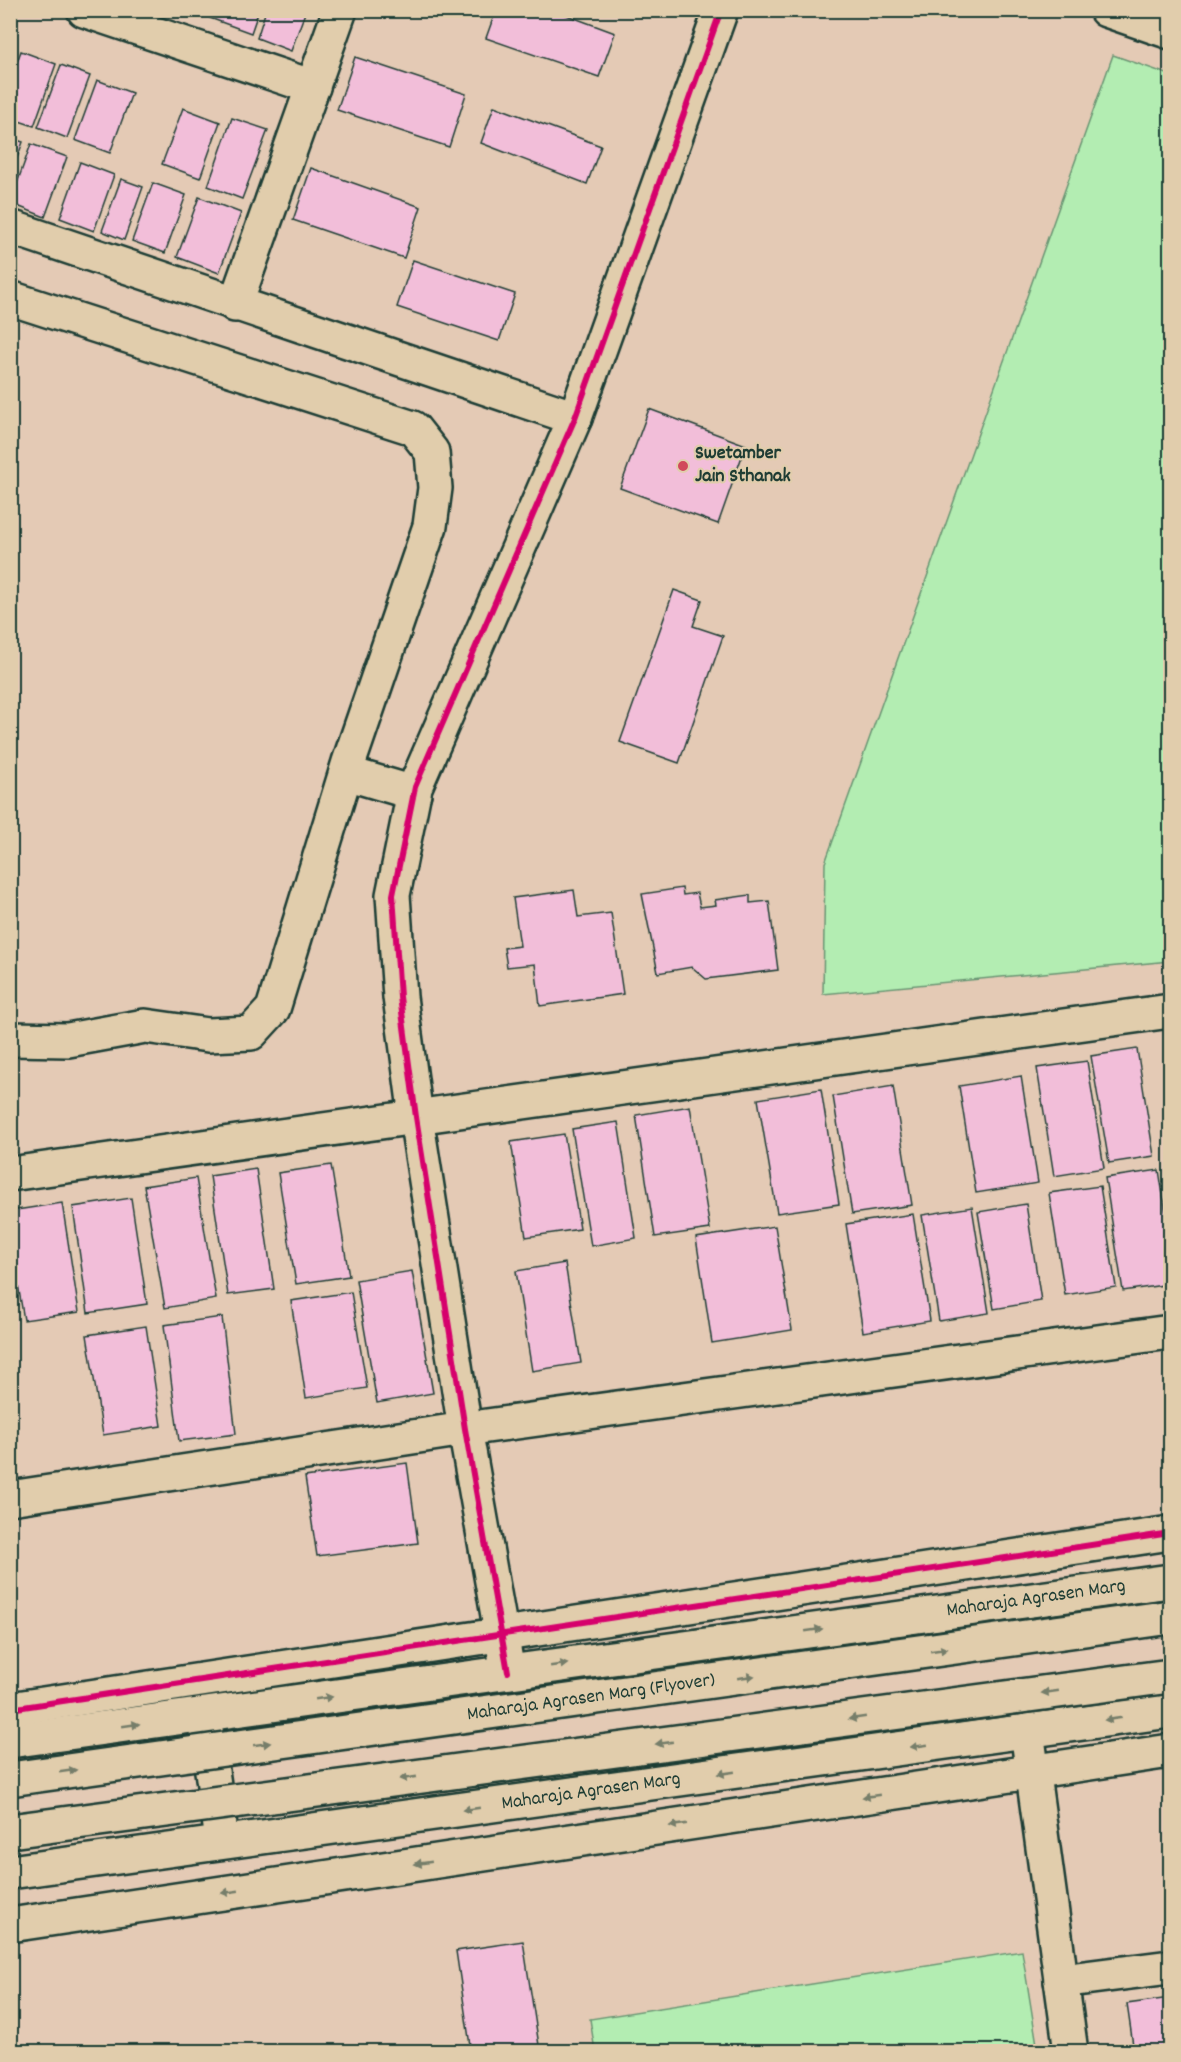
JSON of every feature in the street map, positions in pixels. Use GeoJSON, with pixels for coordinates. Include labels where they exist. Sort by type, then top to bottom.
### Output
{"type":"FeatureCollection","features":[{"type":"Feature","properties":{"kind":"street"},"geometry":{"type":"LineString","coordinates":[[84,10],[313,87]]}},
{"type":"Feature","properties":{"kind":"street"},"geometry":{"type":"LineString","coordinates":[[235,305],[340,10]]}},
{"type":"Feature","properties":{"kind":"street"},"geometry":{"type":"LineString","coordinates":[[508,1672],[465,1429],[416,1117],[400,996],[393,895],[414,793],[575,418],[721,10]]}},
{"type":"Feature","properties":{"kind":"street"},"geometry":{"type":"LineString","coordinates":[[1106,10],[1170,32]]}},
{"type":"Feature","properties":{"kind":"street"},"geometry":{"type":"LineString","coordinates":[[10,226],[235,305],[575,418]]}},
{"type":"Feature","properties":{"kind":"street"},"geometry":{"type":"LineString","coordinates":[[10,298],[413,428],[432,452],[435,488],[430,525],[346,773],[273,1009],[251,1034],[208,1035],[145,1026],[68,1040],[10,1039]]}},
{"type":"Feature","properties":{"kind":"street"},"geometry":{"type":"LineString","coordinates":[[346,773],[414,793]]}},
{"type":"Feature","properties":{"kind":"street"},"geometry":{"type":"LineString","coordinates":[[10,1174],[1170,1011]]}},
{"type":"Feature","properties":{"kind":"street"},"geometry":{"type":"LineString","coordinates":[[10,1498],[465,1429],[1170,1332]]}},
{"type":"Feature","properties":{"kind":"street"},"geometry":{"type":"LineString","coordinates":[[10,1709],[1170,1533]]}},
{"type":"Feature","properties":{"kind":"street","name":"Maharaja Agrasen Marg"},"geometry":{"type":"LineString","coordinates":[[10,1741],[1170,1581]]}},
{"type":"Feature","properties":{"kind":"street","name":"Maharaja Agrasen Marg (Flyover)"},"geometry":{"type":"LineString","coordinates":[[10,1779],[1170,1617]]}},
{"type":"Feature","properties":{"kind":"street"},"geometry":{"type":"LineString","coordinates":[[10,1831],[1170,1676]]}},
{"type":"Feature","properties":{"kind":"street","name":"Maharaja Agrasen Marg"},"geometry":{"type":"LineString","coordinates":[[10,1872],[1170,1711]]}},
{"type":"Feature","properties":{"kind":"street"},"geometry":{"type":"LineString","coordinates":[[204,1715],[223,1843]]}},
{"type":"Feature","properties":{"kind":"street"},"geometry":{"type":"LineString","coordinates":[[1027,1731],[1071,2052]]}},
{"type":"Feature","properties":{"kind":"street"},"geometry":{"type":"LineString","coordinates":[[10,1925],[1170,1751]]}},
{"type":"Feature","properties":{"kind":"street"},"geometry":{"type":"LineString","coordinates":[[1061,1981],[1170,1967]]}},
{"type":"Feature","properties":{"kind":"green space"},"geometry":{"type":"Polygon","coordinates":[[[1113,55],[1170,75],[1170,961],[823,994],[825,863],[1113,55]]]}},
{"type":"Feature","properties":{"kind":"green space"},"geometry":{"type":"Polygon","coordinates":[[[1022,1951],[1038,2051],[595,2051],[590,2019],[1022,1951]]]}},
{"type":"Feature","properties":{"kind":"building"},"geometry":{"type":"Polygon","coordinates":[[[188,10],[209,10],[207,17],[188,10]]]}},
{"type":"Feature","properties":{"kind":"building"},"geometry":{"type":"Polygon","coordinates":[[[213,10],[259,10],[251,33],[210,18],[213,10]]]}},
{"type":"Feature","properties":{"kind":"building"},"geometry":{"type":"Polygon","coordinates":[[[266,10],[306,10],[291,51],[257,38],[266,10]]]}},
{"type":"Feature","properties":{"kind":"building"},"geometry":{"type":"Polygon","coordinates":[[[496,10],[553,10],[615,33],[599,77],[486,38],[496,10]]]}},
{"type":"Feature","properties":{"kind":"building"},"geometry":{"type":"Polygon","coordinates":[[[21,51],[56,64],[34,126],[10,118],[10,81],[21,51]]]}},
{"type":"Feature","properties":{"kind":"building"},"geometry":{"type":"Polygon","coordinates":[[[355,57],[466,94],[449,147],[337,110],[355,57]]]}},
{"type":"Feature","properties":{"kind":"building"},"geometry":{"type":"Polygon","coordinates":[[[61,65],[90,76],[67,138],[38,127],[61,65]]]}},
{"type":"Feature","properties":{"kind":"building"},"geometry":{"type":"Polygon","coordinates":[[[97,80],[132,93],[110,153],[75,140],[97,80]]]}},
{"type":"Feature","properties":{"kind":"building"},"geometry":{"type":"Polygon","coordinates":[[[494,106],[601,146],[587,184],[481,143],[494,106]]]}},
{"type":"Feature","properties":{"kind":"building"},"geometry":{"type":"Polygon","coordinates":[[[183,108],[220,122],[200,178],[162,164],[183,108]]]}},
{"type":"Feature","properties":{"kind":"building"},"geometry":{"type":"Polygon","coordinates":[[[232,118],[268,130],[242,199],[208,186],[232,118]]]}},
{"type":"Feature","properties":{"kind":"building"},"geometry":{"type":"Polygon","coordinates":[[[10,138],[23,142],[10,177],[10,138]]]}},
{"type":"Feature","properties":{"kind":"building"},"geometry":{"type":"Polygon","coordinates":[[[31,144],[67,157],[45,217],[10,203],[31,144]]]}},
{"type":"Feature","properties":{"kind":"building"},"geometry":{"type":"Polygon","coordinates":[[[80,162],[114,175],[94,231],[60,218],[80,162]]]}},
{"type":"Feature","properties":{"kind":"building"},"geometry":{"type":"Polygon","coordinates":[[[311,168],[421,207],[404,258],[293,220],[311,168]]]}},
{"type":"Feature","properties":{"kind":"building"},"geometry":{"type":"Polygon","coordinates":[[[121,179],[143,187],[124,240],[102,231],[121,179]]]}},
{"type":"Feature","properties":{"kind":"building"},"geometry":{"type":"Polygon","coordinates":[[[153,183],[186,195],[165,253],[132,241],[153,183]]]}},
{"type":"Feature","properties":{"kind":"building"},"geometry":{"type":"Polygon","coordinates":[[[199,197],[241,213],[219,273],[177,257],[199,197]]]}},
{"type":"Feature","properties":{"kind":"building"},"geometry":{"type":"Polygon","coordinates":[[[413,260],[515,294],[499,341],[397,307],[413,260]]]}},
{"type":"Feature","properties":{"kind":"building","name":"Swetamber Jain Sthanak"},"geometry":{"type":"Polygon","coordinates":[[[649,409],[746,445],[718,524],[620,488],[649,409]]]}},
{"type":"Feature","properties":{"kind":"building"},"geometry":{"type":"Polygon","coordinates":[[[674,590],[702,600],[693,626],[723,636],[679,763],[620,742],[674,590]]]}},
{"type":"Feature","properties":{"kind":"building"},"geometry":{"type":"Polygon","coordinates":[[[682,888],[683,895],[697,893],[700,907],[716,905],[715,900],[750,895],[750,903],[769,901],[778,970],[706,979],[692,967],[658,973],[642,894],[682,888]]]}},
{"type":"Feature","properties":{"kind":"building"},"geometry":{"type":"Polygon","coordinates":[[[574,890],[578,917],[611,913],[623,994],[540,1006],[535,964],[507,967],[504,948],[520,946],[513,898],[574,890]]]}},
{"type":"Feature","properties":{"kind":"building"},"geometry":{"type":"Polygon","coordinates":[[[1137,1049],[1154,1156],[1109,1163],[1091,1056],[1137,1049]]]}},
{"type":"Feature","properties":{"kind":"building"},"geometry":{"type":"Polygon","coordinates":[[[1087,1061],[1104,1168],[1054,1176],[1037,1068],[1087,1061]]]}},
{"type":"Feature","properties":{"kind":"building"},"geometry":{"type":"Polygon","coordinates":[[[1021,1076],[1038,1183],[976,1193],[959,1086],[1021,1076]]]}},
{"type":"Feature","properties":{"kind":"building"},"geometry":{"type":"Polygon","coordinates":[[[893,1086],[912,1205],[852,1214],[833,1096],[893,1086]]]}},
{"type":"Feature","properties":{"kind":"building"},"geometry":{"type":"Polygon","coordinates":[[[821,1089],[839,1204],[777,1213],[758,1099],[821,1089]]]}},
{"type":"Feature","properties":{"kind":"building"},"geometry":{"type":"Polygon","coordinates":[[[690,1106],[710,1229],[655,1237],[636,1115],[690,1106]]]}},
{"type":"Feature","properties":{"kind":"building"},"geometry":{"type":"Polygon","coordinates":[[[618,1122],[636,1238],[591,1246],[572,1129],[618,1122]]]}},
{"type":"Feature","properties":{"kind":"building"},"geometry":{"type":"Polygon","coordinates":[[[564,1134],[580,1229],[526,1237],[511,1142],[564,1134]]]}},
{"type":"Feature","properties":{"kind":"building"},"geometry":{"type":"Polygon","coordinates":[[[331,1165],[349,1276],[296,1284],[278,1173],[331,1165]]]}},
{"type":"Feature","properties":{"kind":"building"},"geometry":{"type":"Polygon","coordinates":[[[256,1169],[274,1289],[228,1295],[210,1176],[256,1169]]]}},
{"type":"Feature","properties":{"kind":"building"},"geometry":{"type":"Polygon","coordinates":[[[1159,1170],[1170,1240],[1170,1284],[1123,1291],[1105,1178],[1159,1170]]]}},
{"type":"Feature","properties":{"kind":"building"},"geometry":{"type":"Polygon","coordinates":[[[196,1178],[216,1299],[165,1308],[144,1186],[196,1178]]]}},
{"type":"Feature","properties":{"kind":"building"},"geometry":{"type":"Polygon","coordinates":[[[1100,1186],[1116,1287],[1065,1295],[1049,1193],[1100,1186]]]}},
{"type":"Feature","properties":{"kind":"building"},"geometry":{"type":"Polygon","coordinates":[[[131,1198],[147,1304],[88,1313],[73,1207],[131,1198]]]}},
{"type":"Feature","properties":{"kind":"building"},"geometry":{"type":"Polygon","coordinates":[[[62,1203],[79,1312],[24,1320],[10,1237],[10,1211],[62,1203]]]}},
{"type":"Feature","properties":{"kind":"building"},"geometry":{"type":"Polygon","coordinates":[[[1026,1204],[1041,1301],[994,1309],[978,1212],[1026,1204]]]}},
{"type":"Feature","properties":{"kind":"building"},"geometry":{"type":"Polygon","coordinates":[[[972,1207],[989,1313],[939,1321],[922,1215],[972,1207]]]}},
{"type":"Feature","properties":{"kind":"building"},"geometry":{"type":"Polygon","coordinates":[[[913,1214],[930,1321],[863,1332],[846,1224],[913,1214]]]}},
{"type":"Feature","properties":{"kind":"building"},"geometry":{"type":"Polygon","coordinates":[[[775,1226],[792,1330],[712,1343],[696,1238],[775,1226]]]}},
{"type":"Feature","properties":{"kind":"building"},"geometry":{"type":"Polygon","coordinates":[[[565,1263],[581,1363],[532,1371],[516,1271],[565,1263]]]}},
{"type":"Feature","properties":{"kind":"building"},"geometry":{"type":"Polygon","coordinates":[[[412,1271],[433,1393],[377,1403],[356,1280],[412,1271]]]}},
{"type":"Feature","properties":{"kind":"building"},"geometry":{"type":"Polygon","coordinates":[[[351,1292],[367,1388],[306,1398],[291,1301],[351,1292]]]}},
{"type":"Feature","properties":{"kind":"building"},"geometry":{"type":"Polygon","coordinates":[[[222,1317],[236,1434],[179,1441],[164,1325],[222,1317]]]}},
{"type":"Feature","properties":{"kind":"building"},"geometry":{"type":"Polygon","coordinates":[[[146,1326],[161,1426],[103,1435],[87,1335],[146,1326]]]}},
{"type":"Feature","properties":{"kind":"building"},"geometry":{"type":"Polygon","coordinates":[[[407,1463],[418,1543],[317,1556],[305,1477],[407,1463]]]}},
{"type":"Feature","properties":{"kind":"building"},"geometry":{"type":"Polygon","coordinates":[[[523,1941],[540,2052],[471,2052],[456,1951],[523,1941]]]}},
{"type":"Feature","properties":{"kind":"building"},"geometry":{"type":"Polygon","coordinates":[[[1170,1998],[1170,2052],[1134,2052],[1127,2004],[1170,1998]]]}},
{"type":"Feature","properties":{"kind":"cycle path"},"geometry":{"type":"LineString","coordinates":[[508,1672],[465,1429],[416,1117],[400,997],[393,895],[415,787],[575,418],[721,10]]}},
{"type":"Feature","properties":{"kind":"cycle path"},"geometry":{"type":"LineString","coordinates":[[10,1709],[1170,1533]]}},
{"type":"Feature","properties":{"kind":"place","name":"Swetamber Jain Sthanak"},"geometry":{"type":"Point","coordinates":[683,466]}}]}
